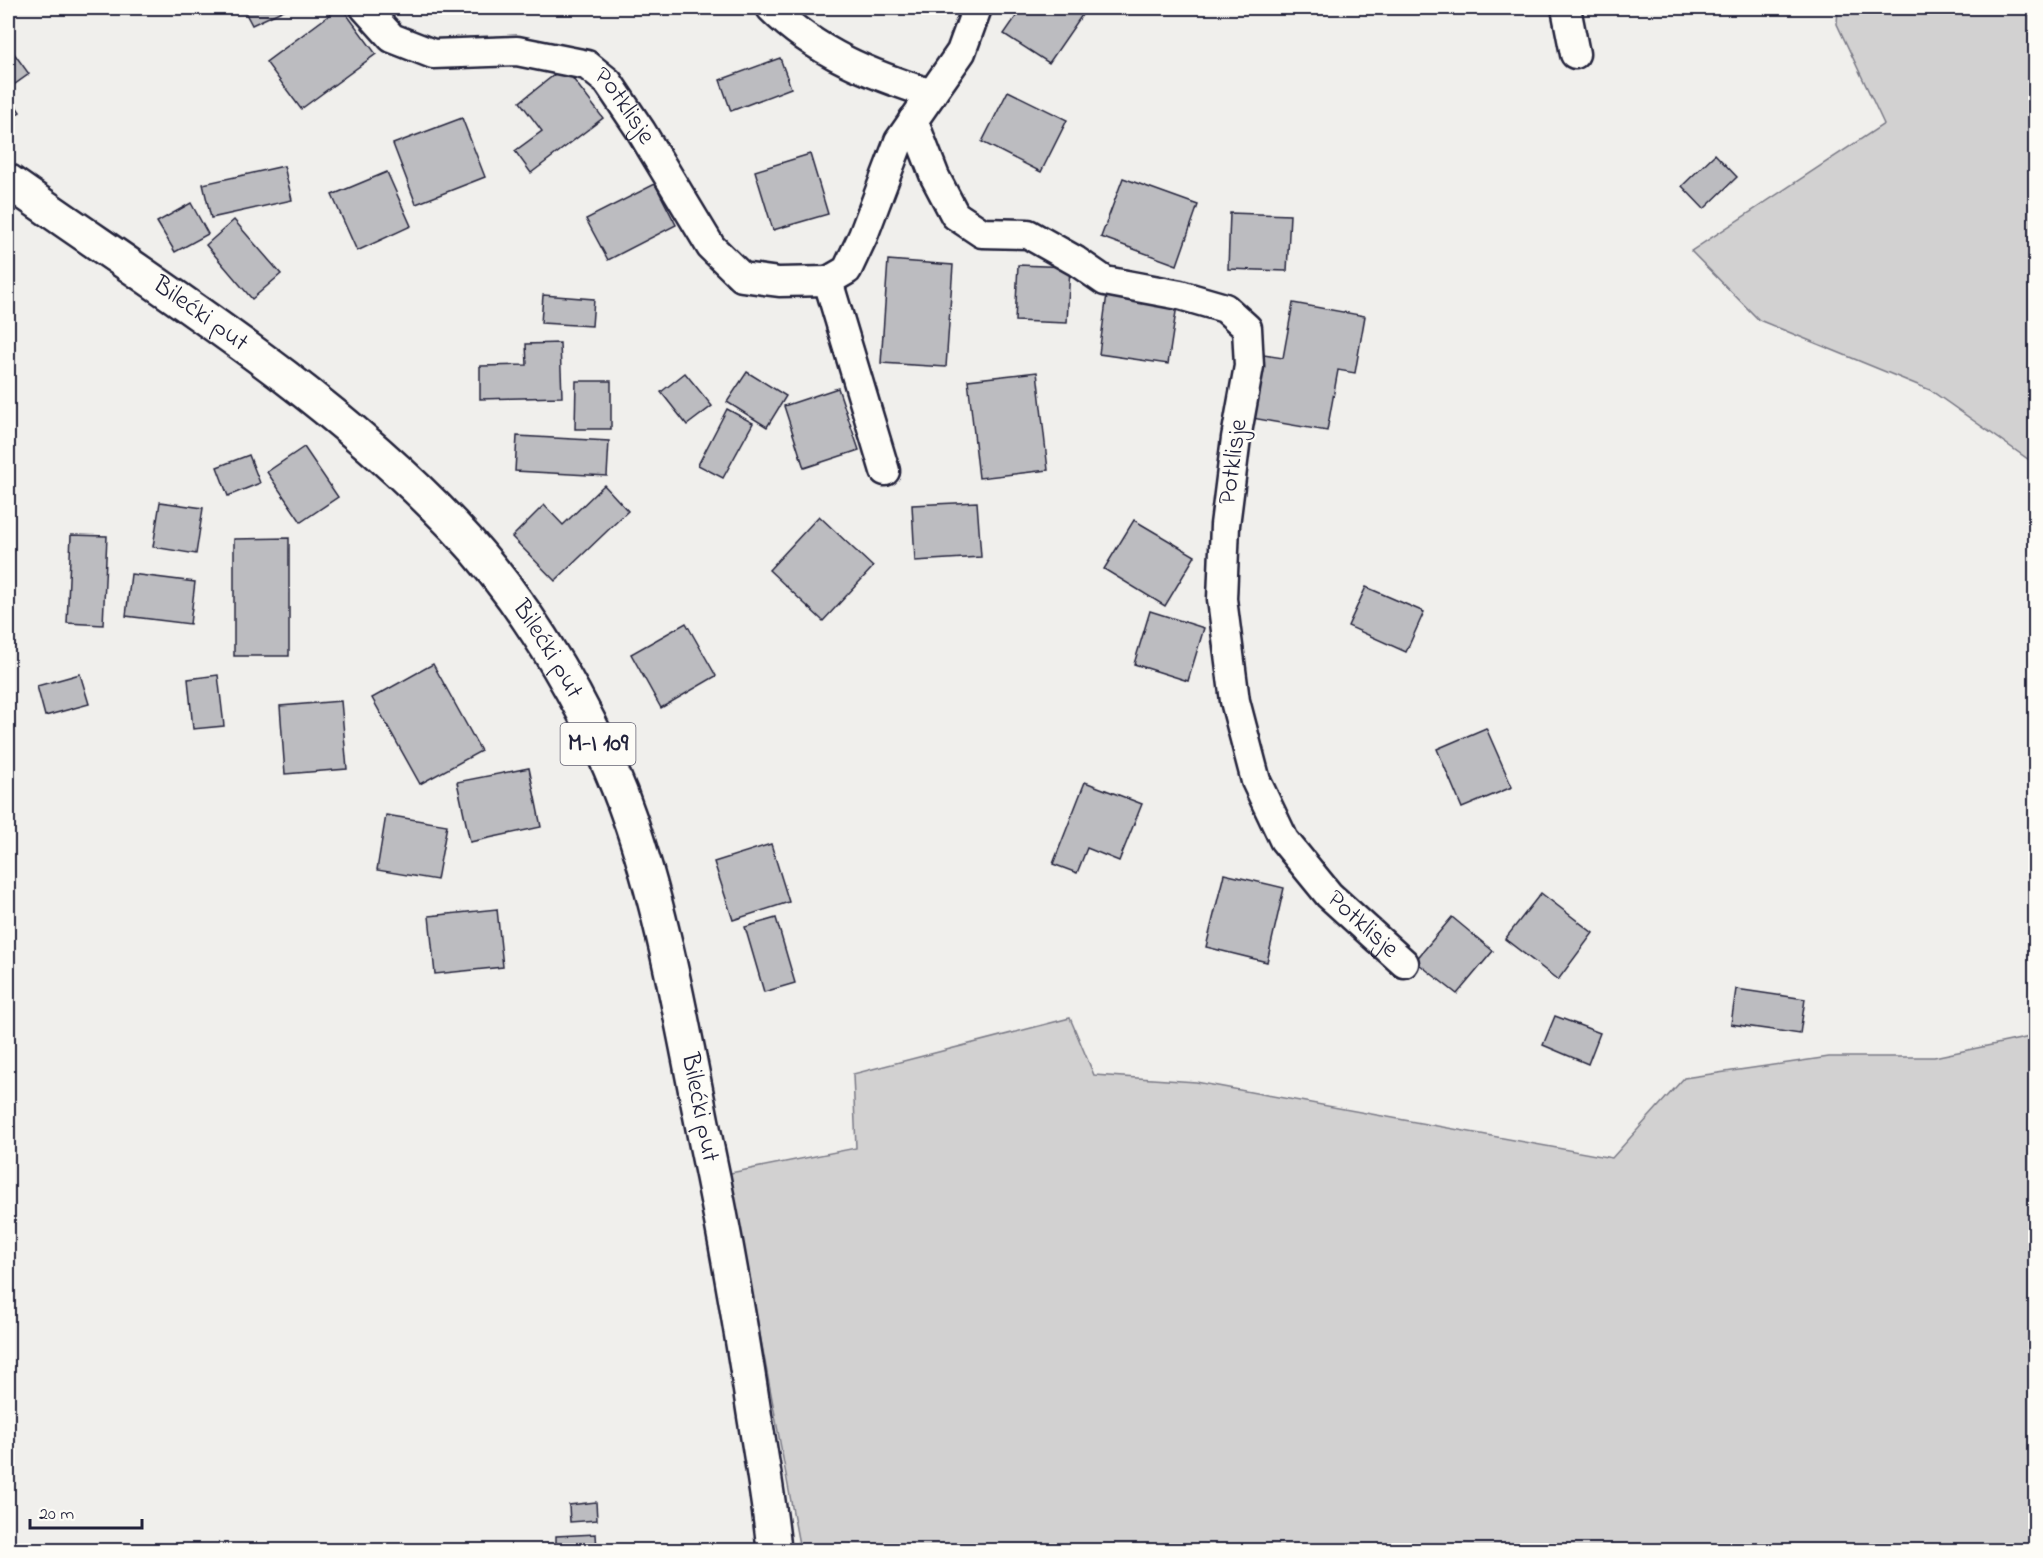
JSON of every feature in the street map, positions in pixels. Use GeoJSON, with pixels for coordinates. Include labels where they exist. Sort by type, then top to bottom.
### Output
{"type":"FeatureCollection","features":[{"type":"Feature","properties":{"kind":"main road","name":"Bilećki put"},"geometry":{"type":"LineString","coordinates":[[9,189],[271,365],[375,450],[456,528],[493,571],[530,621],[564,678],[589,723],[630,820],[662,933],[724,1232],[774,1551]]}},
{"type":"Feature","properties":{"kind":"street","name":"Potklisje"},"geometry":{"type":"LineString","coordinates":[[365,8],[393,38],[433,54],[517,51],[587,65],[608,82],[711,247],[742,277],[778,282],[828,281]]}},
{"type":"Feature","properties":{"kind":"street"},"geometry":{"type":"LineString","coordinates":[[771,8],[819,48],[881,78],[932,94]]}},
{"type":"Feature","properties":{"kind":"street"},"geometry":{"type":"LineString","coordinates":[[885,471],[828,281],[847,270],[900,141],[961,52],[977,8]]}},
{"type":"Feature","properties":{"kind":"street"},"geometry":{"type":"LineString","coordinates":[[1566,8],[1575,54]]}},
{"type":"Feature","properties":{"kind":"street","name":"Potklisje"},"geometry":{"type":"LineString","coordinates":[[913,120],[935,177],[955,215],[982,233],[1028,234],[1077,261],[1105,281],[1180,295],[1225,308],[1247,328],[1249,366],[1236,438],[1225,525],[1222,588],[1235,701],[1256,781],[1284,840],[1329,895],[1404,963]]}},
{"type":"Feature","properties":{"kind":"shaded area"},"geometry":{"type":"Polygon","coordinates":[[[1838,8],[2035,8],[2035,464],[1930,390],[1759,320],[1691,251],[1884,124],[1837,24],[1838,8]]]}},
{"type":"Feature","properties":{"kind":"shaded area"},"geometry":{"type":"Polygon","coordinates":[[[1070,1018],[1094,1075],[1196,1082],[1612,1158],[1684,1078],[1829,1057],[1934,1057],[2035,1036],[2035,1550],[800,1550],[730,1173],[856,1148],[853,1074],[1070,1018]]]}},
{"type":"Feature","properties":{"kind":"building"},"geometry":{"type":"Polygon","coordinates":[[[243,8],[288,8],[252,25],[243,8]]]}},
{"type":"Feature","properties":{"kind":"building"},"geometry":{"type":"Polygon","coordinates":[[[342,8],[376,54],[301,109],[266,62],[342,8]]]}},
{"type":"Feature","properties":{"kind":"building"},"geometry":{"type":"Polygon","coordinates":[[[1022,8],[1071,8],[1082,15],[1049,63],[1004,34],[1022,8]]]}},
{"type":"Feature","properties":{"kind":"building"},"geometry":{"type":"Polygon","coordinates":[[[8,45],[29,74],[8,89],[8,45]]]}},
{"type":"Feature","properties":{"kind":"building"},"geometry":{"type":"Polygon","coordinates":[[[780,58],[791,88],[731,111],[720,80],[780,58]]]}},
{"type":"Feature","properties":{"kind":"building"},"geometry":{"type":"Polygon","coordinates":[[[564,67],[603,118],[531,173],[515,151],[542,131],[520,102],[564,67]]]}},
{"type":"Feature","properties":{"kind":"building"},"geometry":{"type":"Polygon","coordinates":[[[1008,91],[1067,120],[1041,172],[982,142],[1008,91]]]}},
{"type":"Feature","properties":{"kind":"building"},"geometry":{"type":"Polygon","coordinates":[[[8,94],[20,112],[8,120],[8,94]]]}},
{"type":"Feature","properties":{"kind":"building"},"geometry":{"type":"Polygon","coordinates":[[[462,118],[485,177],[416,204],[393,144],[462,118]]]}},
{"type":"Feature","properties":{"kind":"building"},"geometry":{"type":"Polygon","coordinates":[[[810,154],[828,214],[773,230],[755,171],[810,154]]]}},
{"type":"Feature","properties":{"kind":"building"},"geometry":{"type":"Polygon","coordinates":[[[1715,154],[1737,177],[1704,209],[1682,186],[1715,154]]]}},
{"type":"Feature","properties":{"kind":"building"},"geometry":{"type":"Polygon","coordinates":[[[284,166],[292,200],[211,218],[203,184],[284,166]]]}},
{"type":"Feature","properties":{"kind":"building"},"geometry":{"type":"Polygon","coordinates":[[[387,172],[411,226],[357,251],[332,195],[387,172]]]}},
{"type":"Feature","properties":{"kind":"building"},"geometry":{"type":"Polygon","coordinates":[[[1123,178],[1198,205],[1177,265],[1101,237],[1123,178]]]}},
{"type":"Feature","properties":{"kind":"building"},"geometry":{"type":"Polygon","coordinates":[[[655,184],[676,225],[608,260],[586,219],[655,184]]]}},
{"type":"Feature","properties":{"kind":"building"},"geometry":{"type":"Polygon","coordinates":[[[191,203],[208,234],[175,252],[157,222],[191,203]]]}},
{"type":"Feature","properties":{"kind":"building"},"geometry":{"type":"Polygon","coordinates":[[[1230,213],[1290,215],[1287,271],[1228,269],[1230,213]]]}},
{"type":"Feature","properties":{"kind":"building"},"geometry":{"type":"Polygon","coordinates":[[[234,220],[281,274],[252,299],[206,245],[234,220]]]}},
{"type":"Feature","properties":{"kind":"building"},"geometry":{"type":"Polygon","coordinates":[[[888,260],[953,265],[946,367],[881,363],[888,260]]]}},
{"type":"Feature","properties":{"kind":"building"},"geometry":{"type":"Polygon","coordinates":[[[1018,265],[1070,267],[1067,323],[1015,321],[1018,265]]]}},
{"type":"Feature","properties":{"kind":"building"},"geometry":{"type":"Polygon","coordinates":[[[1107,294],[1177,305],[1168,364],[1099,354],[1107,294]]]}},
{"type":"Feature","properties":{"kind":"building"},"geometry":{"type":"Polygon","coordinates":[[[543,295],[594,299],[592,326],[541,323],[543,295]]]}},
{"type":"Feature","properties":{"kind":"building"},"geometry":{"type":"Polygon","coordinates":[[[1293,303],[1365,316],[1355,373],[1338,370],[1327,431],[1252,418],[1264,355],[1283,358],[1293,303]]]}},
{"type":"Feature","properties":{"kind":"building"},"geometry":{"type":"Polygon","coordinates":[[[560,343],[562,397],[480,399],[480,366],[527,365],[526,344],[560,343]]]}},
{"type":"Feature","properties":{"kind":"building"},"geometry":{"type":"Polygon","coordinates":[[[747,372],[786,396],[767,427],[727,402],[747,372]]]}},
{"type":"Feature","properties":{"kind":"building"},"geometry":{"type":"Polygon","coordinates":[[[1037,372],[1048,470],[979,478],[968,380],[1037,372]]]}},
{"type":"Feature","properties":{"kind":"building"},"geometry":{"type":"Polygon","coordinates":[[[685,373],[712,406],[687,425],[661,392],[685,373]]]}},
{"type":"Feature","properties":{"kind":"building"},"geometry":{"type":"Polygon","coordinates":[[[576,381],[611,381],[611,429],[575,429],[576,381]]]}},
{"type":"Feature","properties":{"kind":"building"},"geometry":{"type":"Polygon","coordinates":[[[838,388],[859,450],[804,468],[784,406],[838,388]]]}},
{"type":"Feature","properties":{"kind":"building"},"geometry":{"type":"Polygon","coordinates":[[[727,409],[753,423],[723,478],[698,465],[727,409]]]}},
{"type":"Feature","properties":{"kind":"building"},"geometry":{"type":"Polygon","coordinates":[[[517,436],[609,441],[607,476],[515,471],[517,436]]]}},
{"type":"Feature","properties":{"kind":"building"},"geometry":{"type":"Polygon","coordinates":[[[304,447],[338,497],[301,522],[267,472],[304,447]]]}},
{"type":"Feature","properties":{"kind":"building"},"geometry":{"type":"Polygon","coordinates":[[[249,455],[260,483],[228,496],[217,467],[249,455]]]}},
{"type":"Feature","properties":{"kind":"building"},"geometry":{"type":"Polygon","coordinates":[[[604,485],[628,511],[555,581],[512,537],[544,505],[563,525],[604,485]]]}},
{"type":"Feature","properties":{"kind":"building"},"geometry":{"type":"Polygon","coordinates":[[[160,502],[203,508],[196,554],[153,547],[160,502]]]}},
{"type":"Feature","properties":{"kind":"building"},"geometry":{"type":"Polygon","coordinates":[[[977,502],[981,557],[915,561],[912,505],[977,502]]]}},
{"type":"Feature","properties":{"kind":"building"},"geometry":{"type":"Polygon","coordinates":[[[819,516],[873,567],[823,621],[769,570],[819,516]]]}},
{"type":"Feature","properties":{"kind":"building"},"geometry":{"type":"Polygon","coordinates":[[[1134,520],[1195,556],[1165,606],[1104,569],[1134,520]]]}},
{"type":"Feature","properties":{"kind":"building"},"geometry":{"type":"Polygon","coordinates":[[[71,535],[107,536],[103,625],[67,623],[71,535]]]}},
{"type":"Feature","properties":{"kind":"building"},"geometry":{"type":"Polygon","coordinates":[[[289,538],[289,656],[234,656],[234,539],[289,538]]]}},
{"type":"Feature","properties":{"kind":"building"},"geometry":{"type":"Polygon","coordinates":[[[131,574],[195,582],[190,624],[126,616],[131,574]]]}},
{"type":"Feature","properties":{"kind":"building"},"geometry":{"type":"Polygon","coordinates":[[[1366,587],[1424,612],[1406,652],[1348,626],[1366,587]]]}},
{"type":"Feature","properties":{"kind":"building"},"geometry":{"type":"Polygon","coordinates":[[[1150,611],[1204,628],[1188,681],[1134,664],[1150,611]]]}},
{"type":"Feature","properties":{"kind":"building"},"geometry":{"type":"Polygon","coordinates":[[[686,623],[716,676],[661,708],[631,654],[686,623]]]}},
{"type":"Feature","properties":{"kind":"building"},"geometry":{"type":"Polygon","coordinates":[[[433,664],[481,751],[420,784],[372,698],[433,664]]]}},
{"type":"Feature","properties":{"kind":"building"},"geometry":{"type":"Polygon","coordinates":[[[80,674],[89,704],[45,716],[37,686],[80,674]]]}},
{"type":"Feature","properties":{"kind":"building"},"geometry":{"type":"Polygon","coordinates":[[[218,675],[224,726],[193,729],[188,679],[218,675]]]}},
{"type":"Feature","properties":{"kind":"building"},"geometry":{"type":"Polygon","coordinates":[[[341,701],[347,769],[285,774],[280,706],[341,701]]]}},
{"type":"Feature","properties":{"kind":"building"},"geometry":{"type":"Polygon","coordinates":[[[1486,728],[1512,787],[1462,808],[1437,749],[1486,728]]]}},
{"type":"Feature","properties":{"kind":"building"},"geometry":{"type":"Polygon","coordinates":[[[529,768],[541,827],[470,842],[457,782],[529,768]]]}},
{"type":"Feature","properties":{"kind":"building"},"geometry":{"type":"Polygon","coordinates":[[[1085,782],[1142,804],[1119,861],[1087,848],[1077,873],[1053,864],[1085,782]]]}},
{"type":"Feature","properties":{"kind":"building"},"geometry":{"type":"Polygon","coordinates":[[[386,815],[447,825],[437,880],[377,870],[386,815]]]}},
{"type":"Feature","properties":{"kind":"building"},"geometry":{"type":"Polygon","coordinates":[[[771,844],[789,902],[733,920],[714,862],[771,844]]]}},
{"type":"Feature","properties":{"kind":"building"},"geometry":{"type":"Polygon","coordinates":[[[1224,874],[1284,888],[1267,962],[1206,947],[1224,874]]]}},
{"type":"Feature","properties":{"kind":"building"},"geometry":{"type":"Polygon","coordinates":[[[1541,893],[1593,933],[1558,980],[1505,939],[1541,893]]]}},
{"type":"Feature","properties":{"kind":"building"},"geometry":{"type":"Polygon","coordinates":[[[497,909],[503,967],[435,974],[429,916],[497,909]]]}},
{"type":"Feature","properties":{"kind":"building"},"geometry":{"type":"Polygon","coordinates":[[[1452,917],[1493,951],[1457,994],[1415,961],[1452,917]]]}},
{"type":"Feature","properties":{"kind":"building"},"geometry":{"type":"Polygon","coordinates":[[[776,918],[795,983],[764,992],[745,927],[776,918]]]}},
{"type":"Feature","properties":{"kind":"building"},"geometry":{"type":"Polygon","coordinates":[[[1736,989],[1805,999],[1800,1034],[1731,1024],[1736,989]]]}},
{"type":"Feature","properties":{"kind":"building"},"geometry":{"type":"Polygon","coordinates":[[[1555,1016],[1600,1033],[1588,1064],[1543,1045],[1555,1016]]]}},
{"type":"Feature","properties":{"kind":"building"},"geometry":{"type":"Polygon","coordinates":[[[596,1502],[597,1520],[570,1522],[569,1505],[596,1502]]]}},
{"type":"Feature","properties":{"kind":"building"},"geometry":{"type":"Polygon","coordinates":[[[596,1534],[597,1550],[556,1550],[556,1536],[596,1534]]]}}]}
